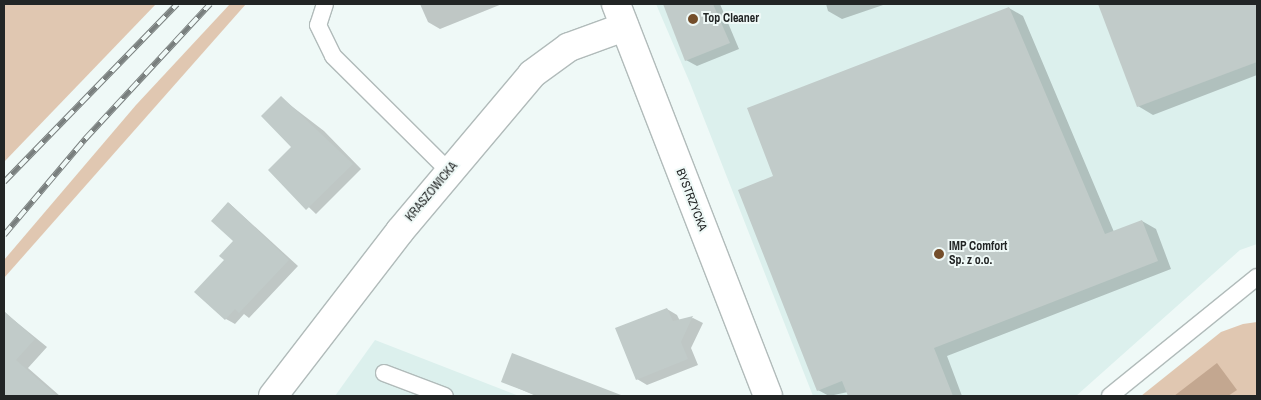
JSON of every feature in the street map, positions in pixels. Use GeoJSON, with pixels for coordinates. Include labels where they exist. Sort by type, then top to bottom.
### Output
{"type":"FeatureCollection","features":[{"type":"Feature","properties":{"kind":"street","name":"KRASZOWICKA"},"geometry":{"type":"LineString","coordinates":[[273,396],[304,352],[449,171],[532,74],[569,47],[620,15]]}},
{"type":"Feature","properties":{"kind":"street","name":"BYSTRZYCKA"},"geometry":{"type":"LineString","coordinates":[[620,15],[768,396]]}},
{"type":"Feature","properties":{"kind":"lane"},"geometry":{"type":"LineString","coordinates":[[325,4],[318,25],[333,56],[449,171]]}},
{"type":"Feature","properties":{"kind":"lane"},"geometry":{"type":"LineString","coordinates":[[1110,396],[1257,277]]}},
{"type":"Feature","properties":{"kind":"lane"},"geometry":{"type":"LineString","coordinates":[[384,373],[445,396]]}},
{"type":"Feature","properties":{"kind":"shaded area"},"geometry":{"type":"Polygon","coordinates":[[[4,4],[156,4],[4,162],[4,4]]]}},
{"type":"Feature","properties":{"kind":"shaded area"},"geometry":{"type":"Polygon","coordinates":[[[230,4],[246,4],[4,278],[4,260],[136,105],[230,4]]]}},
{"type":"Feature","properties":{"kind":"shaded area"},"geometry":{"type":"Polygon","coordinates":[[[656,4],[1257,4],[1257,244],[1240,250],[1076,396],[813,396],[690,83],[656,4]]]}},
{"type":"Feature","properties":{"kind":"shaded area"},"geometry":{"type":"Polygon","coordinates":[[[1257,322],[1257,396],[1141,396],[1221,332],[1243,324],[1257,322]]]}},
{"type":"Feature","properties":{"kind":"shaded area"},"geometry":{"type":"Polygon","coordinates":[[[375,340],[519,396],[335,396],[375,340]]]}},
{"type":"Feature","properties":{"kind":"shaded area"},"geometry":{"type":"Polygon","coordinates":[[[1217,363],[1237,390],[1228,396],[1174,396],[1217,363]]]}},
{"type":"Feature","properties":{"kind":"building"},"geometry":{"type":"Polygon","coordinates":[[[663,4],[713,4],[730,43],[685,61],[663,4]]]}},
{"type":"Feature","properties":{"kind":"building"},"geometry":{"type":"Polygon","coordinates":[[[1098,4],[1257,4],[1257,62],[1137,107],[1098,4]]]}},
{"type":"Feature","properties":{"kind":"building","name":"IMP Comfort Sp. z o.o."},"geometry":{"type":"Polygon","coordinates":[[[1009,7],[1105,234],[1142,220],[1158,261],[934,348],[953,396],[848,396],[842,381],[817,391],[738,190],[773,176],[747,108],[1009,7]]]}},
{"type":"Feature","properties":{"kind":"building"},"geometry":{"type":"Polygon","coordinates":[[[281,96],[353,164],[306,210],[268,170],[291,147],[261,116],[281,96]]]}},
{"type":"Feature","properties":{"kind":"building"},"geometry":{"type":"Polygon","coordinates":[[[228,202],[289,260],[239,313],[235,309],[225,320],[194,292],[224,260],[219,256],[233,241],[211,221],[228,202]]]}},
{"type":"Feature","properties":{"kind":"building"},"geometry":{"type":"Polygon","coordinates":[[[667,308],[673,321],[693,316],[681,342],[688,359],[636,380],[615,328],[667,308]]]}},
{"type":"Feature","properties":{"kind":"building"},"geometry":{"type":"Polygon","coordinates":[[[4,311],[35,339],[16,360],[57,396],[4,396],[4,311]]]}},
{"type":"Feature","properties":{"kind":"building"},"geometry":{"type":"Polygon","coordinates":[[[512,353],[621,396],[538,396],[501,382],[512,353]]]}},
{"type":"Feature","properties":{"kind":"railway"},"geometry":{"type":"LineString","coordinates":[[4,182],[177,4]]}},
{"type":"Feature","properties":{"kind":"railway"},"geometry":{"type":"LineString","coordinates":[[4,235],[85,139],[210,4]]}},
{"type":"Feature","properties":{"kind":"place","name":"Top Cleaner"},"geometry":{"type":"Point","coordinates":[693,19]}},
{"type":"Feature","properties":{"kind":"place","name":"IMP Comfort Sp. z o.o."},"geometry":{"type":"Point","coordinates":[939,254]}}]}
